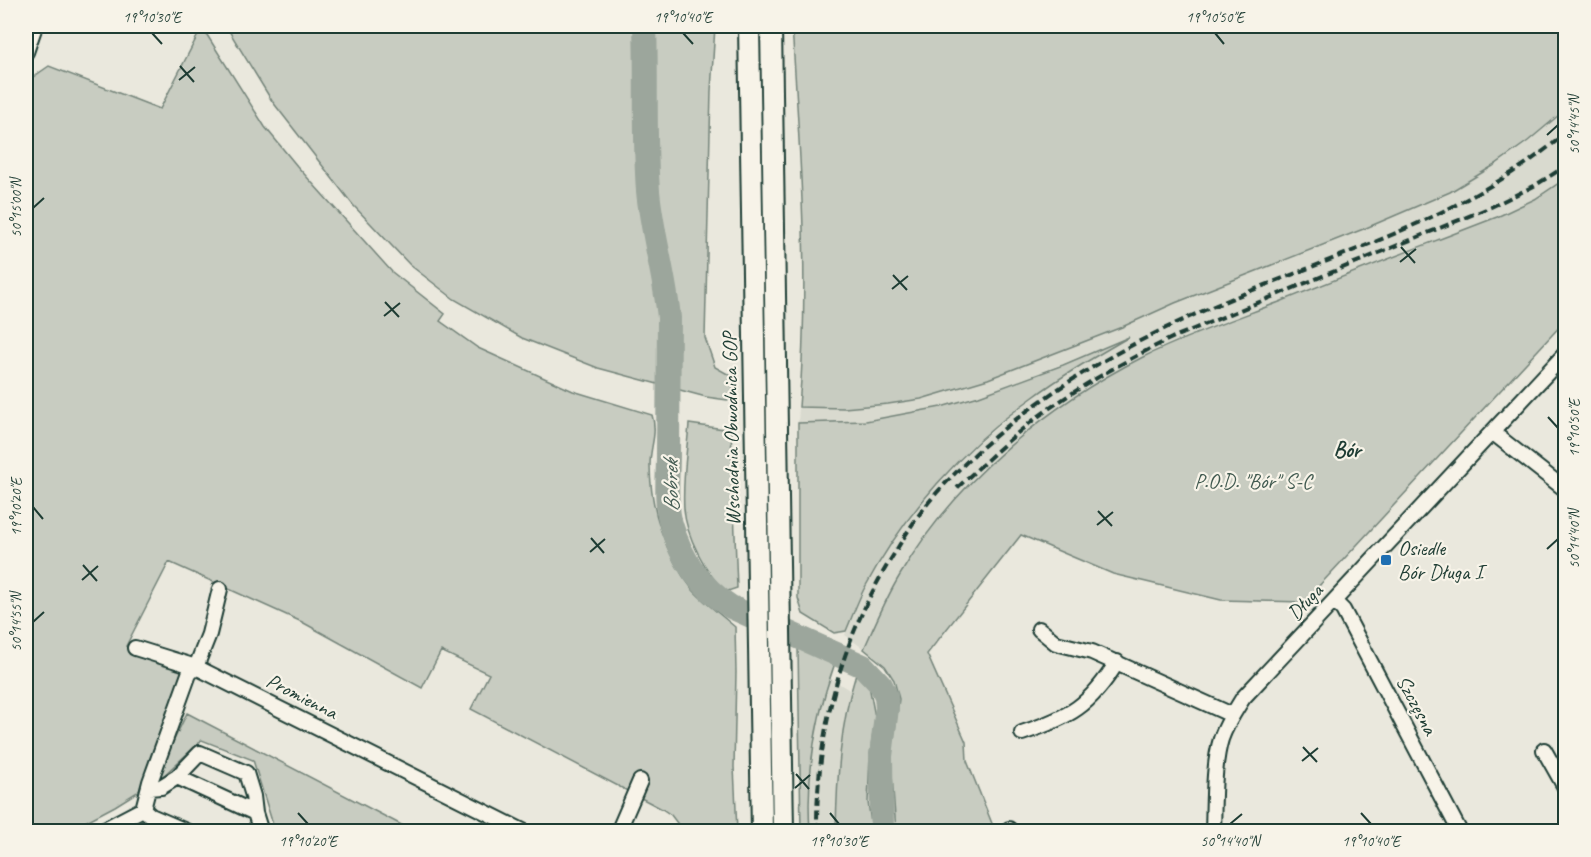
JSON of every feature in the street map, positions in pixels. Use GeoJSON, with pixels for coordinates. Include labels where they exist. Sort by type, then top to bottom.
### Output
{"type":"FeatureCollection","features":[{"type":"Feature","properties":{"kind":"highway","name":"Wschodnia Obwodnica GOP"},"geometry":{"type":"LineString","coordinates":[[749,26],[762,831]]}},
{"type":"Feature","properties":{"kind":"highway"},"geometry":{"type":"LineString","coordinates":[[771,26],[783,831]]}},
{"type":"Feature","properties":{"kind":"street"},"geometry":{"type":"LineString","coordinates":[[26,52],[35,26]]}},
{"type":"Feature","properties":{"kind":"street","name":"Długa"},"geometry":{"type":"LineString","coordinates":[[1213,831],[1215,783],[1221,740],[1243,698],[1566,353]]}},
{"type":"Feature","properties":{"kind":"street"},"geometry":{"type":"LineString","coordinates":[[1492,432],[1566,490]]}},
{"type":"Feature","properties":{"kind":"street"},"geometry":{"type":"LineString","coordinates":[[99,831],[143,809],[189,674],[196,667],[209,634],[220,589]]}},
{"type":"Feature","properties":{"kind":"street","name":"Szczęsna"},"geometry":{"type":"LineString","coordinates":[[1334,601],[1342,610],[1460,831]]}},
{"type":"Feature","properties":{"kind":"street"},"geometry":{"type":"LineString","coordinates":[[1039,630],[1056,643],[1092,652],[1117,662],[1232,716]]}},
{"type":"Feature","properties":{"kind":"street","name":"Promienna"},"geometry":{"type":"LineString","coordinates":[[135,648],[196,667],[525,831]]}},
{"type":"Feature","properties":{"kind":"street"},"geometry":{"type":"LineString","coordinates":[[1022,733],[1056,722],[1073,712],[1104,684],[1117,662]]}},
{"type":"Feature","properties":{"kind":"street"},"geometry":{"type":"LineString","coordinates":[[1544,750],[1566,789]]}},
{"type":"Feature","properties":{"kind":"street"},"geometry":{"type":"LineString","coordinates":[[149,788],[161,786],[177,777],[200,753],[246,773],[261,831]]}},
{"type":"Feature","properties":{"kind":"street"},"geometry":{"type":"LineString","coordinates":[[177,777],[255,813]]}},
{"type":"Feature","properties":{"kind":"street"},"geometry":{"type":"LineString","coordinates":[[618,831],[640,781]]}},
{"type":"Feature","properties":{"kind":"street"},"geometry":{"type":"LineString","coordinates":[[143,809],[152,816],[188,831]]}},
{"type":"Feature","properties":{"kind":"shaded area"},"geometry":{"type":"Polygon","coordinates":[[[1332,26],[1411,26],[1388,32],[1332,26]]]}},
{"type":"Feature","properties":{"kind":"shaded area"},"geometry":{"type":"Polygon","coordinates":[[[1565,110],[1565,179],[1535,199],[1497,217],[1164,347],[1108,377],[1028,430],[1004,450],[931,530],[900,575],[864,649],[845,635],[864,590],[888,549],[923,500],[944,477],[965,455],[1030,399],[1124,340],[979,396],[905,415],[866,421],[798,423],[799,407],[845,408],[888,404],[921,399],[988,379],[1122,327],[1175,303],[1366,228],[1450,192],[1493,166],[1565,110]]]}},
{"type":"Feature","properties":{"kind":"shaded area"},"geometry":{"type":"Polygon","coordinates":[[[830,678],[851,691],[838,771],[836,831],[809,832],[810,781],[817,727],[830,678]]]}},
{"type":"Feature","properties":{"kind":"green space"},"geometry":{"type":"Polygon","coordinates":[[[226,26],[715,26],[711,91],[705,338],[715,367],[733,377],[734,401],[706,397],[598,368],[522,338],[454,299],[410,265],[353,205],[272,101],[226,26]]]}},
{"type":"Feature","properties":{"kind":"green space"},"geometry":{"type":"Polygon","coordinates":[[[792,26],[1332,26],[1388,32],[1411,26],[1565,26],[1565,110],[1493,166],[1450,192],[1366,228],[1175,303],[1122,327],[988,379],[921,399],[888,404],[844,408],[799,407],[804,264],[801,168],[792,26]]]}},
{"type":"Feature","properties":{"kind":"green space"},"geometry":{"type":"Polygon","coordinates":[[[202,27],[265,127],[392,272],[445,314],[440,321],[478,348],[573,391],[652,415],[654,428],[650,458],[651,481],[656,514],[667,547],[683,577],[693,590],[735,627],[734,767],[737,831],[683,831],[671,815],[662,809],[471,709],[489,674],[441,651],[422,688],[302,622],[169,562],[126,646],[186,669],[144,788],[68,831],[26,832],[26,136],[30,131],[26,126],[26,82],[49,66],[160,109],[202,27]]]}},
{"type":"Feature","properties":{"kind":"green space","name":"P.O.D. \"Bór\" S-C"},"geometry":{"type":"Polygon","coordinates":[[[1565,179],[1565,321],[1304,602],[1221,600],[1113,574],[1021,535],[927,654],[966,742],[967,761],[995,831],[896,831],[891,760],[899,699],[894,680],[885,666],[864,649],[890,593],[922,541],[947,508],[976,478],[1006,449],[1073,398],[1143,357],[1194,334],[1497,217],[1535,199],[1565,179]]]}},
{"type":"Feature","properties":{"kind":"green space"},"geometry":{"type":"Polygon","coordinates":[[[1129,337],[1032,398],[982,438],[959,460],[897,534],[864,589],[846,631],[834,633],[803,614],[798,598],[798,423],[866,421],[941,407],[979,396],[1063,365],[1129,337]]]}},
{"type":"Feature","properties":{"kind":"green space"},"geometry":{"type":"Polygon","coordinates":[[[689,424],[731,430],[737,588],[725,592],[698,554],[686,520],[684,488],[689,424]]]}},
{"type":"Feature","properties":{"kind":"green space"},"geometry":{"type":"Polygon","coordinates":[[[798,647],[835,663],[828,683],[814,746],[811,767],[810,831],[801,831],[798,647]]]}},
{"type":"Feature","properties":{"kind":"green space"},"geometry":{"type":"Polygon","coordinates":[[[856,674],[869,685],[875,717],[870,755],[868,802],[872,831],[836,831],[840,752],[846,713],[856,674]]]}},
{"type":"Feature","properties":{"kind":"green space"},"geometry":{"type":"Polygon","coordinates":[[[187,713],[413,831],[275,831],[253,760],[202,740],[161,778],[161,767],[187,713]]]}},
{"type":"Feature","properties":{"kind":"waterway","name":"Bobrek"},"geometry":{"type":"LineString","coordinates":[[645,26],[648,191],[669,318],[667,490],[671,524],[680,549],[693,571],[720,599],[731,607],[863,666],[881,685],[886,696],[887,708],[881,756],[882,832]]}},
{"type":"Feature","properties":{"kind":"railway"},"geometry":{"type":"LineString","coordinates":[[817,832],[821,759],[827,723],[835,687],[859,619],[875,586],[916,519],[969,459],[1028,410],[1126,348],[1196,314],[1387,237],[1434,215],[1480,192],[1524,165],[1566,133]]}},
{"type":"Feature","properties":{"kind":"railway"},"geometry":{"type":"LineString","coordinates":[[957,488],[1047,410],[1093,380],[1141,353],[1174,337],[1491,207],[1534,186],[1566,166]]}},
{"type":"Feature","properties":{"kind":"place","name":"Osiedle Bór Długa I"},"geometry":{"type":"Point","coordinates":[1386,560]}},
{"type":"Feature","properties":{"kind":"district","name":"Bór"},"geometry":{"type":"Point","coordinates":[1347,449]}}]}
